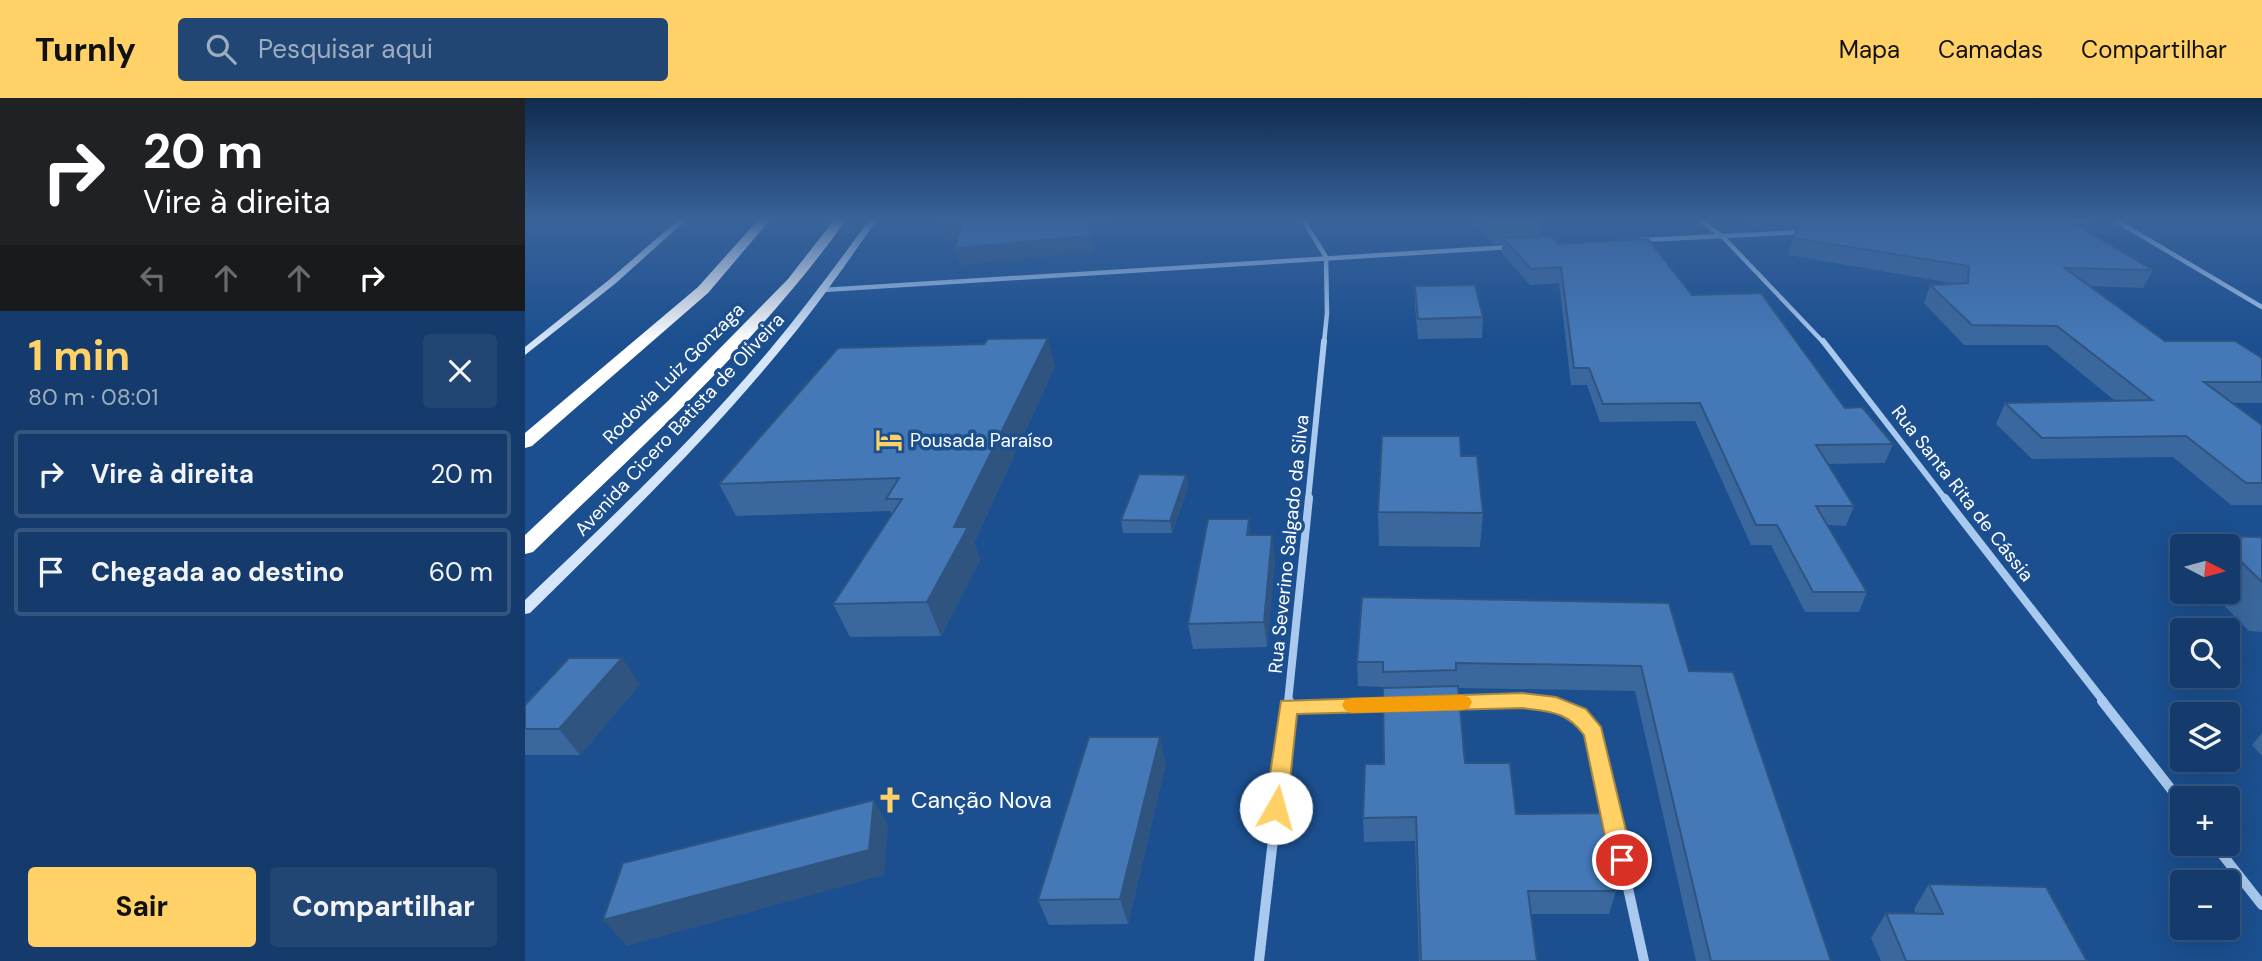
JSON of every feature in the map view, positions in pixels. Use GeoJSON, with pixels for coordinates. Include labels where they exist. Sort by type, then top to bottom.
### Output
{"type":"FeatureCollection","features":[{"type":"Feature","properties":{"kind":"highway","name":"Rodovia Luiz Gonzaga"},"geometry":{"type":"LineString","coordinates":[[525,442],[703,290],[729,260]]}},
{"type":"Feature","properties":{"kind":"highway","name":"Rodovia Luiz Gonzaga"},"geometry":{"type":"LineString","coordinates":[[525,547],[674,405],[793,282],[809,260]]}},
{"type":"Feature","properties":{"kind":"main road"},"geometry":{"type":"LineString","coordinates":[[525,352],[636,260]]}},
{"type":"Feature","properties":{"kind":"main road","name":"Avenida Cicero Batista de Oliveira"},"geometry":{"type":"LineString","coordinates":[[525,609],[636,501],[740,390],[844,260]]}},
{"type":"Feature","properties":{"kind":"street"},"geometry":{"type":"LineString","coordinates":[[823,290],[1013,281],[1284,260]]}},
{"type":"Feature","properties":{"kind":"street","name":"Rua Severino Salgado da Silva"},"geometry":{"type":"LineString","coordinates":[[1259,961],[1288,707],[1327,313],[1327,260]]}},
{"type":"Feature","properties":{"kind":"street","name":"Rua Santa Rita de Cássia"},"geometry":{"type":"LineString","coordinates":[[1746,260],[1821,339],[2170,788]]}},
{"type":"Feature","properties":{"kind":"street"},"geometry":{"type":"LineString","coordinates":[[2183,260],[2262,307]]}},
{"type":"Feature","properties":{"kind":"street"},"geometry":{"type":"LineString","coordinates":[[1440,703],[1522,701],[1556,705],[1579,714],[1594,733],[1644,961]]}},
{"type":"Feature","properties":{"kind":"street"},"geometry":{"type":"LineString","coordinates":[[1288,707],[1398,704]]}},
{"type":"Feature","properties":{"kind":"street"},"geometry":{"type":"LineString","coordinates":[[2223,856],[2262,905]]}},
{"type":"Feature","properties":{"kind":"building"},"geometry":{"type":"Polygon","coordinates":[[[1523,260],[1665,260],[1692,295],[1761,293],[1845,408],[1862,407],[1893,444],[1816,445],[1854,506],[1816,506],[1867,592],[1813,592],[1777,525],[1756,525],[1700,403],[1603,404],[1589,368],[1574,368],[1561,267],[1531,269],[1523,260]]]}},
{"type":"Feature","properties":{"kind":"building"},"geometry":{"type":"Polygon","coordinates":[[[1933,260],[2136,260],[2153,270],[2065,268],[2165,341],[2235,341],[2262,358],[2262,382],[2204,382],[2262,425],[2262,483],[2246,483],[2186,436],[2042,438],[2005,403],[2152,400],[2057,326],[1972,325],[1930,285],[1968,283],[1969,266],[1933,260]]]}},
{"type":"Feature","properties":{"kind":"building"},"geometry":{"type":"Polygon","coordinates":[[[1475,285],[1483,317],[1418,319],[1415,286],[1475,285]]]}},
{"type":"Feature","properties":{"kind":"building"},"geometry":{"type":"Polygon","coordinates":[[[1048,338],[954,527],[968,527],[927,602],[833,604],[902,499],[886,499],[899,478],[719,484],[838,348],[984,344],[988,339],[1048,338]]]}},
{"type":"Feature","properties":{"kind":"building"},"geometry":{"type":"Polygon","coordinates":[[[1382,436],[1460,436],[1461,456],[1477,456],[1483,513],[1378,512],[1382,436]]]}},
{"type":"Feature","properties":{"kind":"building"},"geometry":{"type":"Polygon","coordinates":[[[1139,474],[1186,475],[1170,521],[1121,520],[1139,474]]]}},
{"type":"Feature","properties":{"kind":"building"},"geometry":{"type":"Polygon","coordinates":[[[1208,519],[1249,519],[1247,535],[1272,535],[1264,622],[1188,624],[1208,519]]]}},
{"type":"Feature","properties":{"kind":"building"},"geometry":{"type":"Polygon","coordinates":[[[2240,537],[2262,537],[2262,582],[2240,561],[2240,537]]]}},
{"type":"Feature","properties":{"kind":"building"},"geometry":{"type":"Polygon","coordinates":[[[1362,597],[1669,603],[1689,671],[1733,672],[1831,961],[1711,961],[1641,666],[1456,663],[1456,670],[1383,672],[1383,662],[1357,662],[1362,597]]]}},
{"type":"Feature","properties":{"kind":"building"},"geometry":{"type":"Polygon","coordinates":[[[569,658],[622,658],[559,729],[525,729],[525,705],[569,658]]]}},
{"type":"Feature","properties":{"kind":"building"},"geometry":{"type":"Polygon","coordinates":[[[1458,686],[1465,763],[1510,763],[1516,814],[1600,813],[1616,891],[1528,891],[1537,961],[1421,961],[1416,817],[1363,818],[1365,764],[1384,764],[1383,688],[1458,686]]]}},
{"type":"Feature","properties":{"kind":"building"},"geometry":{"type":"Polygon","coordinates":[[[1089,737],[1160,737],[1120,899],[1038,900],[1089,737]]]}},
{"type":"Feature","properties":{"kind":"building"},"geometry":{"type":"Polygon","coordinates":[[[874,800],[869,850],[603,920],[623,863],[874,800]]]}},
{"type":"Feature","properties":{"kind":"building"},"geometry":{"type":"Polygon","coordinates":[[[1929,884],[2046,887],[2087,961],[1906,961],[1886,913],[1943,914],[1929,884]]]}},
{"type":"Feature","properties":{"kind":"slow traffic"},"geometry":{"type":"LineString","coordinates":[[1352,705],[1462,702]]}},
{"type":"Feature","properties":{"kind":"place","name":"Pousada Paraíso"},"geometry":{"type":"Point","coordinates":[889,440]}},
{"type":"Feature","properties":{"kind":"place","name":"Canção Nova"},"geometry":{"type":"Point","coordinates":[890,800]}},
{"type":"Feature","properties":{"kind":"route"},"geometry":{"type":"LineString","coordinates":[[1276,808],[1288,707],[1522,701],[1556,705],[1579,714],[1594,733],[1622,860]]}}]}
